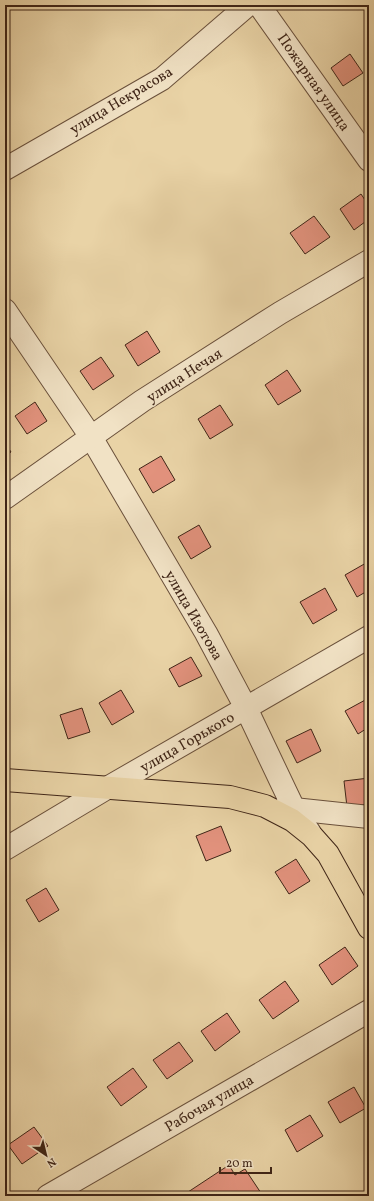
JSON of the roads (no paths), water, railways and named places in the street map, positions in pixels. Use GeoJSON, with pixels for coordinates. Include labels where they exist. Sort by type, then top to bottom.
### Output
{"type":"FeatureCollection","features":[{"type":"Feature","properties":{"kind":"main road"},"geometry":{"type":"LineString","coordinates":[[5,780],[230,797],[265,806],[292,820],[312,836]]}},
{"type":"Feature","properties":{"kind":"main road","name":"улица Изотова"},"geometry":{"type":"LineString","coordinates":[[312,836],[328,854],[369,928]]}},
{"type":"Feature","properties":{"kind":"street","name":"улица Некрасова"},"geometry":{"type":"LineString","coordinates":[[5,169],[162,79],[248,5]]}},
{"type":"Feature","properties":{"kind":"street","name":"Пожарная улица"},"geometry":{"type":"LineString","coordinates":[[259,5],[369,160]]}},
{"type":"Feature","properties":{"kind":"street","name":"улица Нечая"},"geometry":{"type":"LineString","coordinates":[[5,498],[142,401],[280,313],[369,261]]}},
{"type":"Feature","properties":{"kind":"street","name":"улица Изотова"},"geometry":{"type":"LineString","coordinates":[[5,310],[91,438],[206,633],[246,708],[294,809],[312,836]]}},
{"type":"Feature","properties":{"kind":"street","name":"улица Горького"},"geometry":{"type":"LineString","coordinates":[[5,848],[369,636]]}},
{"type":"Feature","properties":{"kind":"street"},"geometry":{"type":"LineString","coordinates":[[265,806],[369,817]]}},
{"type":"Feature","properties":{"kind":"street","name":"Рабочая улица"},"geometry":{"type":"LineString","coordinates":[[48,1196],[369,1011]]}}]}
